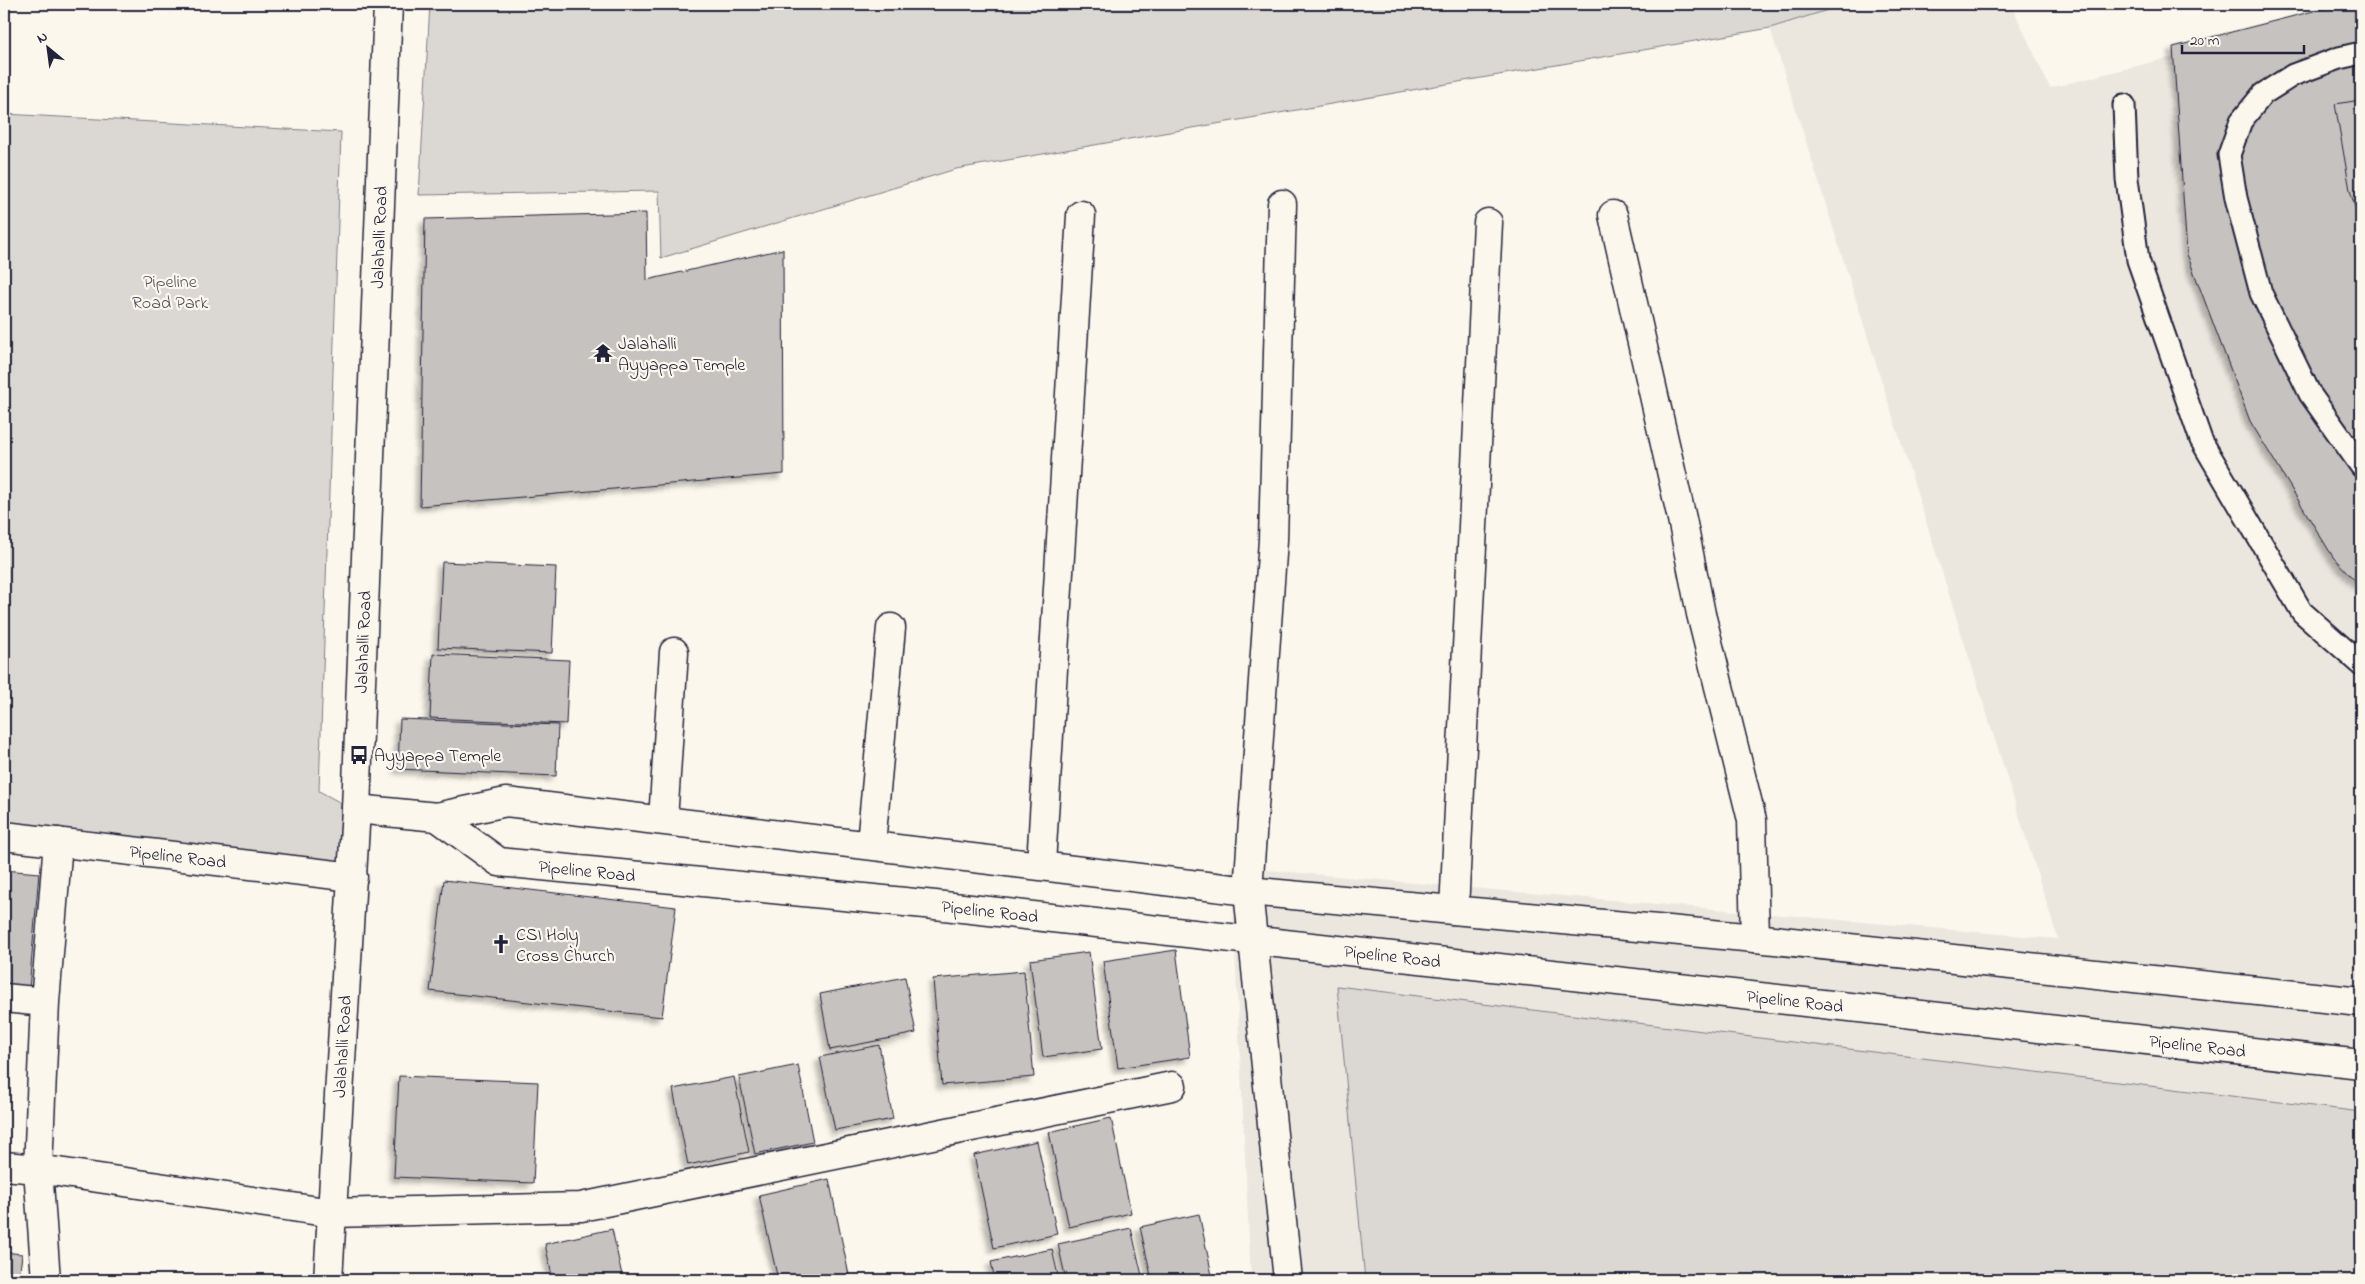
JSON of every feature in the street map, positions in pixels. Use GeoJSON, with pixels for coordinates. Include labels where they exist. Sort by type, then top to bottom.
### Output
{"type":"FeatureCollection","features":[{"type":"Feature","properties":{"kind":"main road","name":"Jalahalli Road"},"geometry":{"type":"LineString","coordinates":[[328,1280],[353,877],[388,4]]}},
{"type":"Feature","properties":{"kind":"main road"},"geometry":{"type":"LineString","coordinates":[[1282,204],[1273,540],[1248,891],[1288,1280]]}},
{"type":"Feature","properties":{"kind":"main road"},"geometry":{"type":"LineString","coordinates":[[1041,864],[1080,215]]}},
{"type":"Feature","properties":{"kind":"main road"},"geometry":{"type":"LineString","coordinates":[[1613,215],[1682,519],[1701,614],[1752,820],[1755,938]]}},
{"type":"Feature","properties":{"kind":"main road"},"geometry":{"type":"LineString","coordinates":[[1454,910],[1488,223]]}},
{"type":"Feature","properties":{"kind":"main road"},"geometry":{"type":"LineString","coordinates":[[871,844],[891,628]]}},
{"type":"Feature","properties":{"kind":"main road"},"geometry":{"type":"LineString","coordinates":[[663,820],[674,652]]}},
{"type":"Feature","properties":{"kind":"main road"},"geometry":{"type":"LineString","coordinates":[[356,809],[437,817],[506,802],[1041,864],[1248,891],[1755,938],[2361,1002]]}},
{"type":"Feature","properties":{"kind":"main road","name":"Pipeline Road"},"geometry":{"type":"LineString","coordinates":[[437,817],[499,862],[935,905],[1252,942],[2361,1064]]}},
{"type":"Feature","properties":{"kind":"main road","name":"Pipeline Road"},"geometry":{"type":"LineString","coordinates":[[4,836],[353,877]]}},
{"type":"Feature","properties":{"kind":"main road"},"geometry":{"type":"LineString","coordinates":[[46,1280],[38,1169],[45,1002],[58,842]]}},
{"type":"Feature","properties":{"kind":"main road"},"geometry":{"type":"LineString","coordinates":[[4,998],[45,1002]]}},
{"type":"Feature","properties":{"kind":"main road"},"geometry":{"type":"LineString","coordinates":[[4,1166],[38,1169],[332,1213],[581,1207],[1172,1086]]}},
{"type":"Feature","properties":{"kind":"lane"},"geometry":{"type":"LineString","coordinates":[[2361,53],[2338,58],[2293,75],[2263,94],[2241,121],[2229,155],[2236,198],[2261,293],[2310,394],[2361,466]]}},
{"type":"Feature","properties":{"kind":"lane"},"geometry":{"type":"LineString","coordinates":[[2124,105],[2127,179],[2138,260],[2201,440],[2302,612],[2361,664]]}},
{"type":"Feature","properties":{"kind":"shaded area"},"geometry":{"type":"Polygon","coordinates":[[[1847,4],[2011,4],[2050,88],[2361,9],[2361,1280],[1251,1280],[1231,867],[2058,939],[1770,28],[1847,4]]]}},
{"type":"Feature","properties":{"kind":"green space"},"geometry":{"type":"Polygon","coordinates":[[[430,4],[1847,4],[1770,28],[956,169],[661,258],[659,191],[419,195],[430,4]]]}},
{"type":"Feature","properties":{"kind":"green space","name":"Pipeline Road Park"},"geometry":{"type":"Polygon","coordinates":[[[4,114],[341,132],[319,791],[341,803],[340,868],[4,828],[4,114]]]}},
{"type":"Feature","properties":{"kind":"green space"},"geometry":{"type":"Polygon","coordinates":[[[1337,986],[2361,1112],[2361,1280],[1365,1280],[1337,986]]]}},
{"type":"Feature","properties":{"kind":"building"},"geometry":{"type":"Polygon","coordinates":[[[2341,4],[2361,4],[2361,587],[2333,557],[2250,421],[2187,254],[2173,47],[2341,4]]]}},
{"type":"Feature","properties":{"kind":"building"},"geometry":{"type":"Polygon","coordinates":[[[2361,100],[2361,229],[2350,190],[2335,104],[2361,100]]]}},
{"type":"Feature","properties":{"kind":"building","name":"Jalahalli Ayyappa Temple"},"geometry":{"type":"Polygon","coordinates":[[[646,213],[647,280],[783,249],[784,474],[420,506],[425,219],[646,213]]]}},
{"type":"Feature","properties":{"kind":"building"},"geometry":{"type":"Polygon","coordinates":[[[442,562],[556,567],[552,653],[438,648],[442,562]]]}},
{"type":"Feature","properties":{"kind":"building"},"geometry":{"type":"Polygon","coordinates":[[[433,654],[569,660],[566,724],[430,718],[433,654]]]}},
{"type":"Feature","properties":{"kind":"building"},"geometry":{"type":"Polygon","coordinates":[[[400,719],[558,725],[556,776],[398,769],[400,719]]]}},
{"type":"Feature","properties":{"kind":"building"},"geometry":{"type":"Polygon","coordinates":[[[4,870],[39,873],[29,989],[4,987],[4,870]]]}},
{"type":"Feature","properties":{"kind":"building"},"geometry":{"type":"Polygon","coordinates":[[[444,880],[676,907],[662,1017],[430,991],[444,880]]]}},
{"type":"Feature","properties":{"kind":"building"},"geometry":{"type":"Polygon","coordinates":[[[1176,950],[1190,1057],[1118,1068],[1103,961],[1176,950]]]}},
{"type":"Feature","properties":{"kind":"building"},"geometry":{"type":"Polygon","coordinates":[[[1089,952],[1102,1049],[1043,1057],[1030,960],[1089,952]]]}},
{"type":"Feature","properties":{"kind":"building"},"geometry":{"type":"Polygon","coordinates":[[[1024,971],[1034,1077],[942,1085],[933,979],[1024,971]]]}},
{"type":"Feature","properties":{"kind":"building"},"geometry":{"type":"Polygon","coordinates":[[[905,977],[916,1033],[830,1050],[820,994],[905,977]]]}},
{"type":"Feature","properties":{"kind":"building"},"geometry":{"type":"Polygon","coordinates":[[[879,1045],[893,1119],[835,1130],[820,1057],[879,1045]]]}},
{"type":"Feature","properties":{"kind":"building"},"geometry":{"type":"Polygon","coordinates":[[[798,1065],[813,1142],[755,1154],[739,1077],[798,1065]]]}},
{"type":"Feature","properties":{"kind":"building"},"geometry":{"type":"Polygon","coordinates":[[[399,1076],[538,1082],[533,1183],[394,1177],[399,1076]]]}},
{"type":"Feature","properties":{"kind":"building"},"geometry":{"type":"Polygon","coordinates":[[[734,1077],[749,1152],[688,1165],[673,1089],[734,1077]]]}},
{"type":"Feature","properties":{"kind":"building"},"geometry":{"type":"Polygon","coordinates":[[[1111,1118],[1131,1213],[1069,1227],[1049,1132],[1111,1118]]]}},
{"type":"Feature","properties":{"kind":"building"},"geometry":{"type":"Polygon","coordinates":[[[1037,1141],[1057,1234],[994,1248],[974,1155],[1037,1141]]]}},
{"type":"Feature","properties":{"kind":"building"},"geometry":{"type":"Polygon","coordinates":[[[829,1179],[850,1280],[778,1280],[759,1195],[829,1179]]]}},
{"type":"Feature","properties":{"kind":"building"},"geometry":{"type":"Polygon","coordinates":[[[1199,1214],[1213,1280],[1152,1280],[1140,1227],[1199,1214]]]}},
{"type":"Feature","properties":{"kind":"building"},"geometry":{"type":"Polygon","coordinates":[[[1131,1228],[1143,1280],[1066,1280],[1058,1244],[1131,1228]]]}},
{"type":"Feature","properties":{"kind":"building"},"geometry":{"type":"Polygon","coordinates":[[[612,1229],[623,1280],[553,1280],[545,1244],[612,1229]]]}},
{"type":"Feature","properties":{"kind":"building"},"geometry":{"type":"Polygon","coordinates":[[[1052,1249],[1059,1280],[995,1280],[991,1262],[1052,1249]]]}},
{"type":"Feature","properties":{"kind":"building"},"geometry":{"type":"Polygon","coordinates":[[[4,1252],[22,1254],[19,1280],[4,1280],[4,1252]]]}},
{"type":"Feature","properties":{"kind":"place","name":"Jalahalli Ayyappa Temple"},"geometry":{"type":"Point","coordinates":[603,353]}},
{"type":"Feature","properties":{"kind":"place","name":"Ayyappa Temple"},"geometry":{"type":"Point","coordinates":[359,755]}},
{"type":"Feature","properties":{"kind":"place","name":"CSI Holy Cross Church"},"geometry":{"type":"Point","coordinates":[501,944]}}]}
